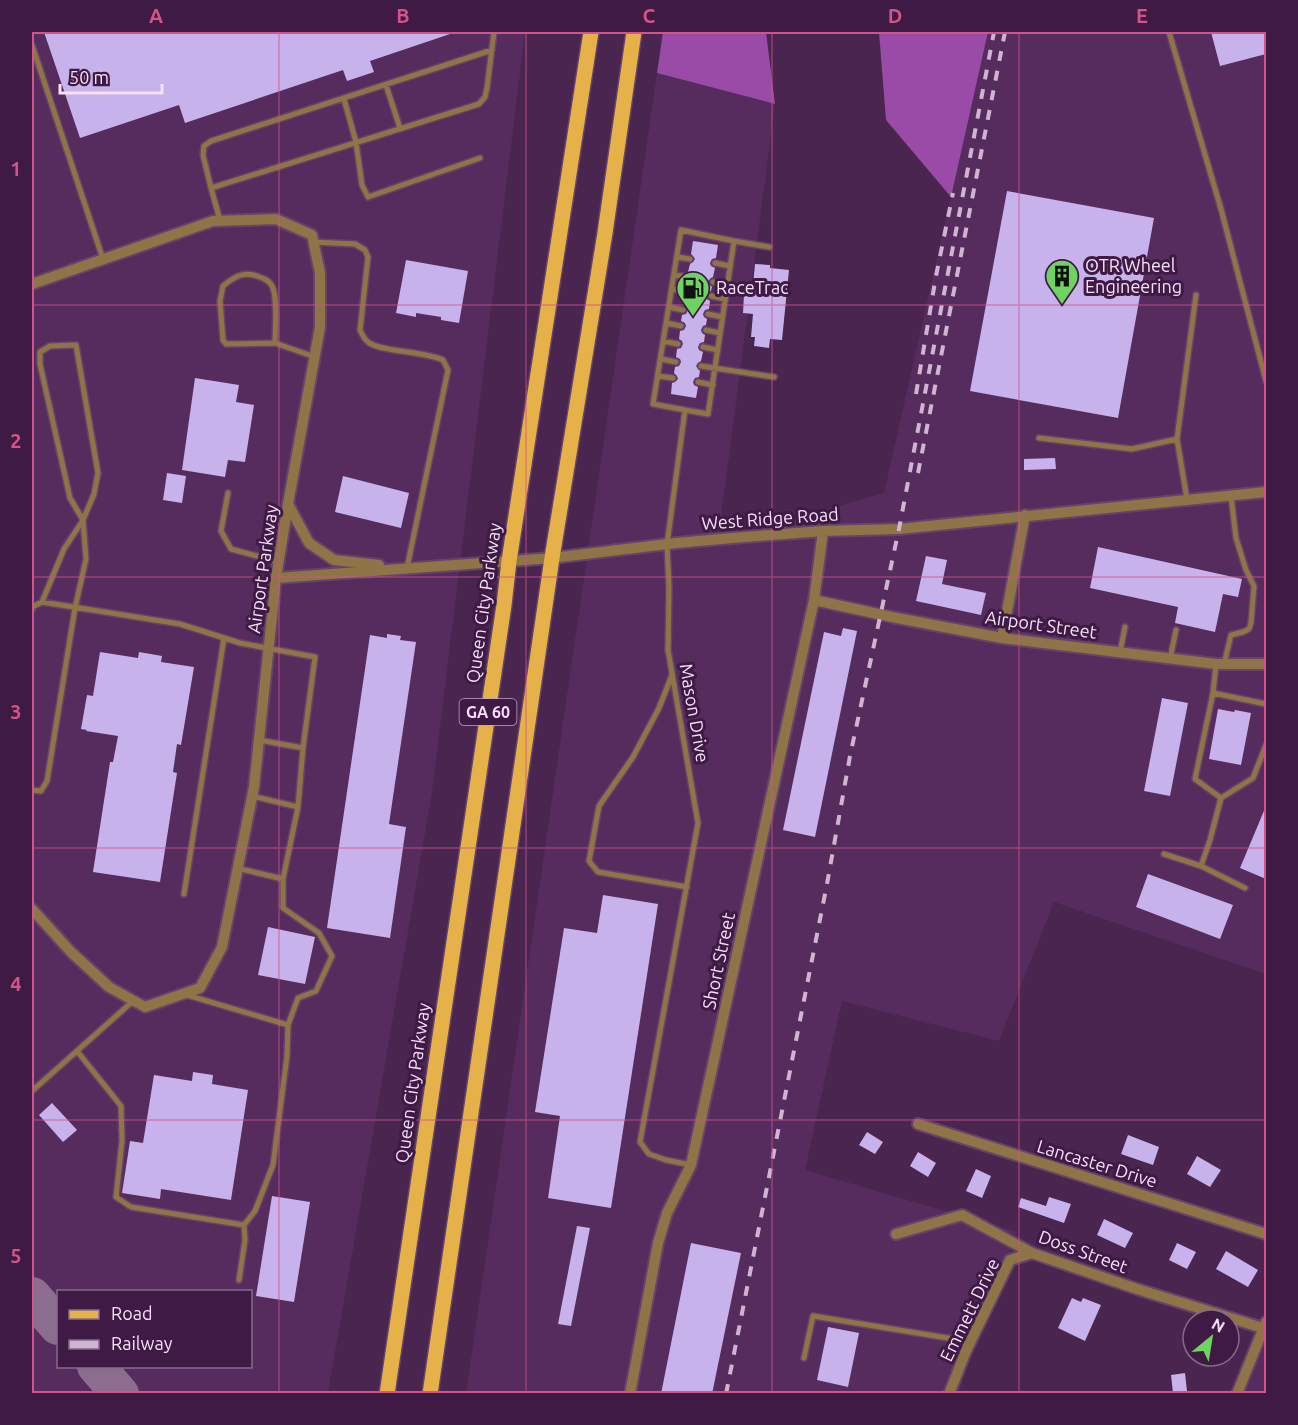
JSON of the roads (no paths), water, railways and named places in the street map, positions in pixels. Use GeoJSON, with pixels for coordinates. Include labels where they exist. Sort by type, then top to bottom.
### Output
{"type":"FeatureCollection","features":[{"type":"Feature","properties":{"kind":"main road","name":"Queen City Parkway"},"geometry":{"type":"LineString","coordinates":[[387,1394],[509,561],[591,32]]}},
{"type":"Feature","properties":{"kind":"main road","name":"GA 60"},"geometry":{"type":"LineString","coordinates":[[430,1394],[552,558],[605,233],[634,32]]}},
{"type":"Feature","properties":{"kind":"street"},"geometry":{"type":"LineString","coordinates":[[32,284],[213,221],[276,219],[312,235],[313,242]]}},
{"type":"Feature","properties":{"kind":"street","name":"Airport Parkway"},"geometry":{"type":"LineString","coordinates":[[32,909],[71,952],[109,987],[145,1006],[200,988],[222,947],[252,796],[276,578],[320,327],[320,273],[313,242]]}},
{"type":"Feature","properties":{"kind":"street","name":"West Ridge Road"},"geometry":{"type":"LineString","coordinates":[[276,578],[552,558],[667,544],[823,531],[899,529],[1266,492]]}},
{"type":"Feature","properties":{"kind":"street"},"geometry":{"type":"LineString","coordinates":[[288,504],[309,543],[334,560],[407,568]]}},
{"type":"Feature","properties":{"kind":"street"},"geometry":{"type":"LineString","coordinates":[[1002,638],[1025,515]]}},
{"type":"Feature","properties":{"kind":"street","name":"Short Street"},"geometry":{"type":"LineString","coordinates":[[630,1394],[658,1243],[667,1213],[692,1165],[814,600],[823,531]]}},
{"type":"Feature","properties":{"kind":"street","name":"Airport Street"},"geometry":{"type":"LineString","coordinates":[[814,600],[1002,638],[1220,664],[1266,664]]}},
{"type":"Feature","properties":{"kind":"street","name":"Lancaster Drive"},"geometry":{"type":"LineString","coordinates":[[918,1124],[1266,1234]]}},
{"type":"Feature","properties":{"kind":"street","name":"Doss Street"},"geometry":{"type":"LineString","coordinates":[[896,1234],[962,1215],[1032,1252],[1137,1289],[1265,1324]]}},
{"type":"Feature","properties":{"kind":"street","name":"Emmett Drive"},"geometry":{"type":"LineString","coordinates":[[949,1394],[969,1345],[1010,1260],[1032,1252]]}},
{"type":"Feature","properties":{"kind":"street"},"geometry":{"type":"LineString","coordinates":[[1237,1394],[1265,1324]]}},
{"type":"Feature","properties":{"kind":"lane"},"geometry":{"type":"LineString","coordinates":[[211,188],[478,104],[485,97],[487,88],[494,32]]}},
{"type":"Feature","properties":{"kind":"lane"},"geometry":{"type":"LineString","coordinates":[[1169,32],[1221,209],[1266,381]]}},
{"type":"Feature","properties":{"kind":"lane"},"geometry":{"type":"LineString","coordinates":[[32,45],[103,259]]}},
{"type":"Feature","properties":{"kind":"lane"},"geometry":{"type":"LineString","coordinates":[[220,221],[203,154],[204,146],[211,141],[492,50]]}},
{"type":"Feature","properties":{"kind":"lane"},"geometry":{"type":"LineString","coordinates":[[386,85],[400,128]]}},
{"type":"Feature","properties":{"kind":"lane"},"geometry":{"type":"LineString","coordinates":[[344,99],[357,142],[362,185],[368,197],[480,158]]}},
{"type":"Feature","properties":{"kind":"lane"},"geometry":{"type":"LineString","coordinates":[[734,241],[708,414],[653,404],[681,230],[769,247]]}},
{"type":"Feature","properties":{"kind":"lane"},"geometry":{"type":"LineString","coordinates":[[313,242],[355,244],[365,250],[368,257],[360,330],[366,340],[374,346],[433,355],[443,360],[448,370],[407,568]]}},
{"type":"Feature","properties":{"kind":"lane"},"geometry":{"type":"LineString","coordinates":[[677,257],[690,259]]}},
{"type":"Feature","properties":{"kind":"lane"},"geometry":{"type":"LineString","coordinates":[[715,264],[730,266]]}},
{"type":"Feature","properties":{"kind":"lane"},"geometry":{"type":"LineString","coordinates":[[275,343],[273,287],[266,279],[250,274],[236,276],[223,286],[220,301],[226,344],[275,343],[315,357]]}},
{"type":"Feature","properties":{"kind":"lane"},"geometry":{"type":"LineString","coordinates":[[674,275],[688,277]]}},
{"type":"Feature","properties":{"kind":"lane"},"geometry":{"type":"LineString","coordinates":[[713,282],[727,284]]}},
{"type":"Feature","properties":{"kind":"lane"},"geometry":{"type":"LineString","coordinates":[[672,290],[686,292]]}},
{"type":"Feature","properties":{"kind":"lane"},"geometry":{"type":"LineString","coordinates":[[1187,499],[1177,439],[1196,295]]}},
{"type":"Feature","properties":{"kind":"lane"},"geometry":{"type":"LineString","coordinates":[[711,296],[725,299]]}},
{"type":"Feature","properties":{"kind":"lane"},"geometry":{"type":"LineString","coordinates":[[669,307],[683,310]]}},
{"type":"Feature","properties":{"kind":"lane"},"geometry":{"type":"LineString","coordinates":[[708,314],[722,317]]}},
{"type":"Feature","properties":{"kind":"lane"},"geometry":{"type":"LineString","coordinates":[[666,323],[681,326]]}},
{"type":"Feature","properties":{"kind":"lane"},"geometry":{"type":"LineString","coordinates":[[706,330],[720,333]]}},
{"type":"Feature","properties":{"kind":"lane"},"geometry":{"type":"LineString","coordinates":[[663,341],[678,344]]}},
{"type":"Feature","properties":{"kind":"lane"},"geometry":{"type":"LineString","coordinates":[[32,609],[42,602],[64,549],[83,520],[94,494],[98,472],[76,345],[50,346],[40,352],[40,364],[70,498],[83,520],[86,559],[75,608],[47,781],[41,791],[32,790]]}},
{"type":"Feature","properties":{"kind":"lane"},"geometry":{"type":"LineString","coordinates":[[703,347],[718,350]]}},
{"type":"Feature","properties":{"kind":"lane"},"geometry":{"type":"LineString","coordinates":[[661,359],[676,362]]}},
{"type":"Feature","properties":{"kind":"lane"},"geometry":{"type":"LineString","coordinates":[[700,366],[774,377]]}},
{"type":"Feature","properties":{"kind":"lane"},"geometry":{"type":"LineString","coordinates":[[658,376],[673,378]]}},
{"type":"Feature","properties":{"kind":"lane"},"geometry":{"type":"LineString","coordinates":[[698,382],[713,385]]}},
{"type":"Feature","properties":{"kind":"lane","name":"Mason Drive"},"geometry":{"type":"LineString","coordinates":[[686,410],[667,544],[668,650],[698,823],[640,1142],[649,1154],[692,1165]]}},
{"type":"Feature","properties":{"kind":"lane"},"geometry":{"type":"LineString","coordinates":[[1039,438],[1132,449],[1177,439]]}},
{"type":"Feature","properties":{"kind":"lane"},"geometry":{"type":"LineString","coordinates":[[228,493],[221,531],[231,549],[279,562]]}},
{"type":"Feature","properties":{"kind":"lane"},"geometry":{"type":"LineString","coordinates":[[1221,798],[1195,779],[1220,664],[1231,635],[1249,630],[1251,623],[1254,586],[1246,570],[1236,538],[1231,495]]}},
{"type":"Feature","properties":{"kind":"lane"},"geometry":{"type":"LineString","coordinates":[[42,602],[180,624],[240,643],[315,657],[298,807],[283,879],[283,908],[319,933],[332,956],[316,992],[298,998],[288,1026],[273,1165],[255,1211],[244,1225],[245,1240],[239,1280]]}},
{"type":"Feature","properties":{"kind":"lane"},"geometry":{"type":"LineString","coordinates":[[1120,652],[1125,627]]}},
{"type":"Feature","properties":{"kind":"lane"},"geometry":{"type":"LineString","coordinates":[[1170,658],[1176,630]]}},
{"type":"Feature","properties":{"kind":"lane"},"geometry":{"type":"LineString","coordinates":[[184,894],[224,638]]}},
{"type":"Feature","properties":{"kind":"lane"},"geometry":{"type":"LineString","coordinates":[[672,675],[659,708],[633,757],[600,806],[589,861],[598,872],[687,887]]}},
{"type":"Feature","properties":{"kind":"lane"},"geometry":{"type":"LineString","coordinates":[[1213,693],[1266,704]]}},
{"type":"Feature","properties":{"kind":"lane"},"geometry":{"type":"LineString","coordinates":[[259,740],[303,748]]}},
{"type":"Feature","properties":{"kind":"lane"},"geometry":{"type":"LineString","coordinates":[[1201,866],[1221,798],[1252,778],[1266,745]]}},
{"type":"Feature","properties":{"kind":"lane"},"geometry":{"type":"LineString","coordinates":[[252,796],[298,807]]}},
{"type":"Feature","properties":{"kind":"lane"},"geometry":{"type":"LineString","coordinates":[[1164,854],[1201,866],[1245,888]]}},
{"type":"Feature","properties":{"kind":"lane"},"geometry":{"type":"LineString","coordinates":[[237,868],[283,879]]}},
{"type":"Feature","properties":{"kind":"lane"},"geometry":{"type":"LineString","coordinates":[[183,994],[288,1026]]}},
{"type":"Feature","properties":{"kind":"lane"},"geometry":{"type":"LineString","coordinates":[[32,1091],[134,1000]]}},
{"type":"Feature","properties":{"kind":"lane"},"geometry":{"type":"LineString","coordinates":[[77,1051],[122,1106],[122,1141],[116,1197],[131,1207],[244,1225]]}},
{"type":"Feature","properties":{"kind":"lane"},"geometry":{"type":"LineString","coordinates":[[804,1358],[813,1316],[954,1339],[969,1345]]}},
{"type":"Feature","properties":{"kind":"railway"},"geometry":{"type":"LineString","coordinates":[[726,1394],[827,884],[850,756],[899,529],[994,32]]}},
{"type":"Feature","properties":{"kind":"railway"},"geometry":{"type":"LineString","coordinates":[[918,473],[1005,32]]}},
{"type":"Feature","properties":{"kind":"railway"},"geometry":{"type":"LineString","coordinates":[[916,394],[953,193]]}},
{"type":"Feature","properties":{"kind":"place","name":"OTR Wheel Engineering"},"geometry":{"type":"Point","coordinates":[1062,305]}},
{"type":"Feature","properties":{"kind":"place","name":"RaceTrac"},"geometry":{"type":"Point","coordinates":[693,317]}}]}
